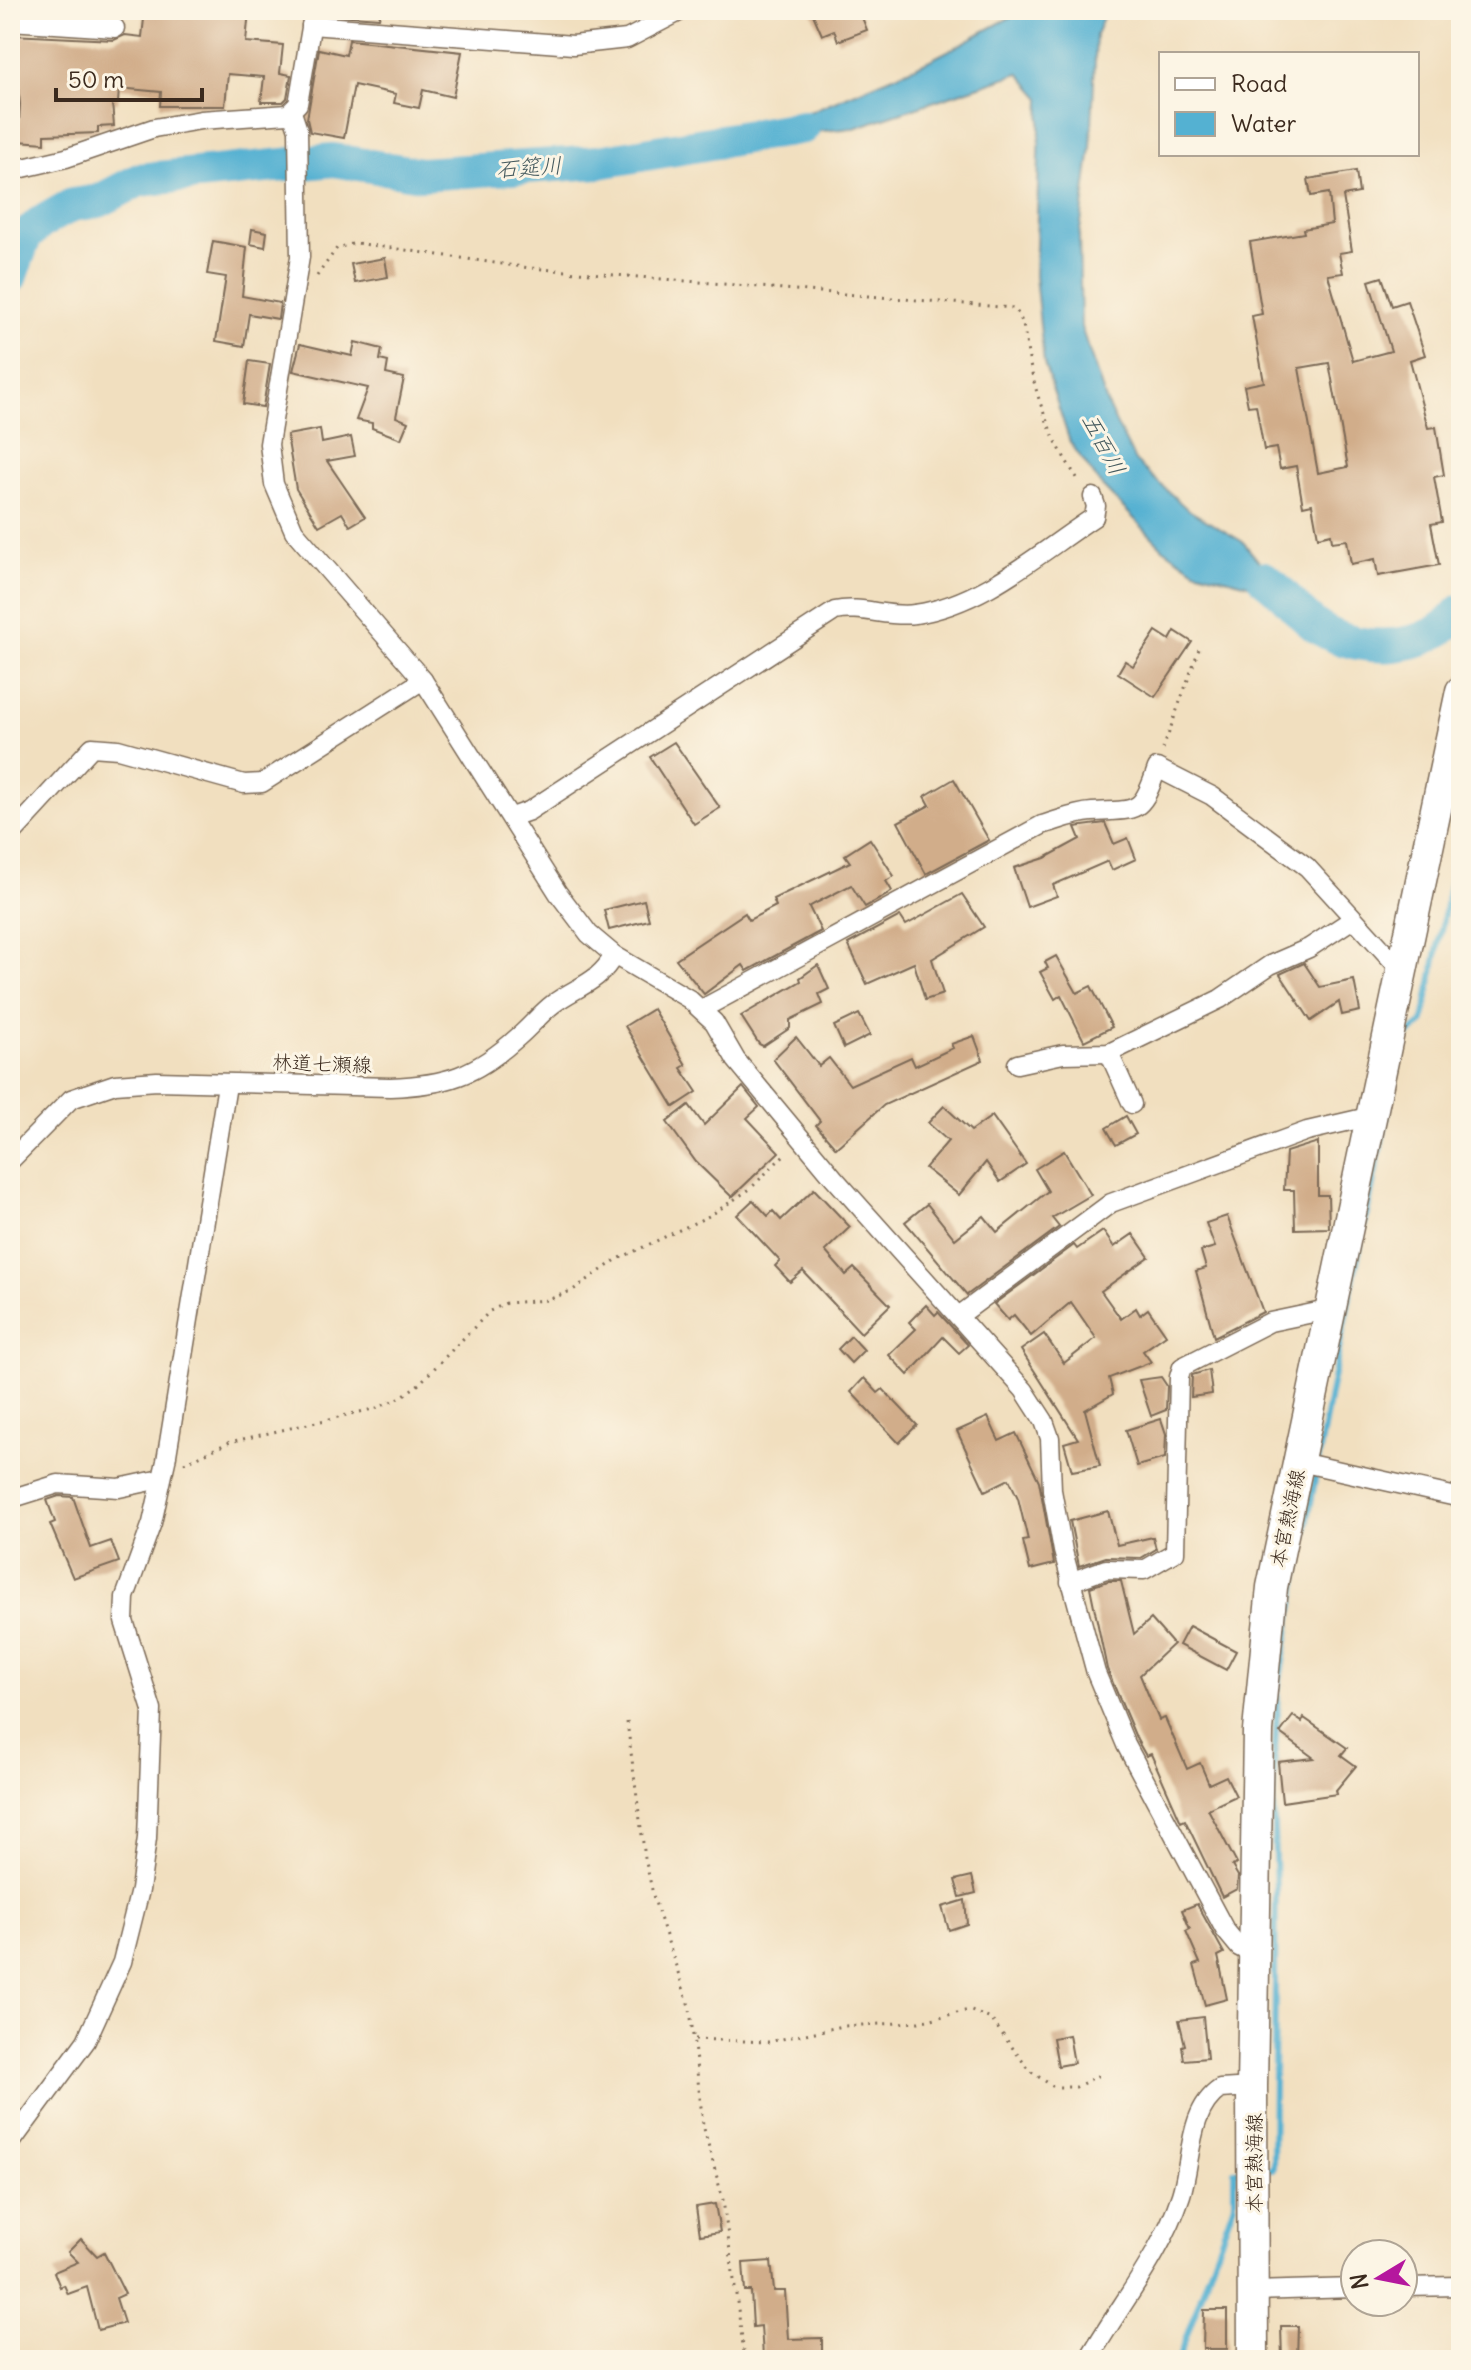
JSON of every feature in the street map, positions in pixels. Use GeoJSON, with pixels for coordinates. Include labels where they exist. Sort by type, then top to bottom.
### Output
{"type":"FeatureCollection","features":[{"type":"Feature","properties":{"kind":"main road","name":"本宮熱海線"},"geometry":{"type":"LineString","coordinates":[[1253,2360],[1255,1955],[1263,1665],[1272,1587],[1461,691]]}},
{"type":"Feature","properties":{"kind":"street"},"geometry":{"type":"LineString","coordinates":[[10,171],[66,158],[154,128],[201,120],[276,117],[292,112],[298,104],[313,18],[573,45],[627,39],[683,10]]}},
{"type":"Feature","properties":{"kind":"street"},"geometry":{"type":"LineString","coordinates":[[10,21],[115,28]]}},
{"type":"Feature","properties":{"kind":"street"},"geometry":{"type":"LineString","coordinates":[[292,112],[298,130],[300,225],[296,294],[270,430],[271,458],[279,497],[303,544],[423,680],[573,915],[614,955],[702,1009],[714,1022],[736,1060],[801,1137],[1024,1390],[1044,1421],[1050,1438],[1052,1490],[1070,1582],[1096,1673],[1126,1745],[1225,1930],[1239,1947],[1255,1955]]}},
{"type":"Feature","properties":{"kind":"street"},"geometry":{"type":"LineString","coordinates":[[512,817],[541,803],[835,611],[847,609],[904,616],[934,610],[982,592],[1094,517],[1096,506],[1093,497]]}},
{"type":"Feature","properties":{"kind":"street"},"geometry":{"type":"LineString","coordinates":[[10,836],[92,747],[118,749],[244,784],[262,783],[423,680]]}},
{"type":"Feature","properties":{"kind":"street"},"geometry":{"type":"LineString","coordinates":[[702,1009],[1042,825],[1089,812],[1127,813],[1139,806],[1157,768],[1212,796],[1284,849],[1327,888],[1402,971]]}},
{"type":"Feature","properties":{"kind":"street"},"geometry":{"type":"LineString","coordinates":[[1017,1064],[1063,1054],[1109,1053],[1220,999],[1270,965],[1309,948],[1353,919]]}},
{"type":"Feature","properties":{"kind":"street","name":"林道七瀬線"},"geometry":{"type":"LineString","coordinates":[[10,1161],[71,1099],[115,1084],[157,1081],[406,1087],[458,1079],[512,1043],[552,1005],[591,984],[606,971],[614,955]]}},
{"type":"Feature","properties":{"kind":"street"},"geometry":{"type":"LineString","coordinates":[[1109,1053],[1132,1104]]}},
{"type":"Feature","properties":{"kind":"street"},"geometry":{"type":"LineString","coordinates":[[10,2144],[86,2041],[122,1962],[140,1890],[147,1838],[152,1710],[124,1621],[124,1606],[152,1523],[162,1474],[227,1085]]}},
{"type":"Feature","properties":{"kind":"street"},"geometry":{"type":"LineString","coordinates":[[960,1315],[1111,1203],[1280,1140],[1338,1121],[1372,1116]]}},
{"type":"Feature","properties":{"kind":"street"},"geometry":{"type":"LineString","coordinates":[[1070,1582],[1106,1569],[1144,1570],[1175,1552],[1179,1377],[1182,1367],[1270,1322],[1332,1309]]}},
{"type":"Feature","properties":{"kind":"street"},"geometry":{"type":"LineString","coordinates":[[1300,1462],[1461,1498]]}},
{"type":"Feature","properties":{"kind":"street"},"geometry":{"type":"LineString","coordinates":[[10,1499],[58,1484],[119,1488],[162,1474]]}},
{"type":"Feature","properties":{"kind":"street"},"geometry":{"type":"LineString","coordinates":[[1088,2360],[1172,2218],[1187,2176],[1201,2110],[1220,2089],[1252,2087]]}},
{"type":"Feature","properties":{"kind":"street"},"geometry":{"type":"LineString","coordinates":[[1419,2287],[1461,2286]]}},
{"type":"Feature","properties":{"kind":"street"},"geometry":{"type":"LineString","coordinates":[[1253,2291],[1339,2288]]}},
{"type":"Feature","properties":{"kind":"path"},"geometry":{"type":"LineString","coordinates":[[296,294],[308,290],[337,248],[356,243],[530,268],[1013,308],[1021,318],[1031,372],[1053,435],[1070,467],[1093,497]]}},
{"type":"Feature","properties":{"kind":"path"},"geometry":{"type":"LineString","coordinates":[[1157,768],[1199,649]]}},
{"type":"Feature","properties":{"kind":"path"},"geometry":{"type":"LineString","coordinates":[[162,1474],[230,1442],[377,1408],[401,1397],[419,1384],[490,1311],[506,1303],[548,1300],[573,1290],[616,1260],[711,1215],[750,1189],[801,1137]]}},
{"type":"Feature","properties":{"kind":"path"},"geometry":{"type":"LineString","coordinates":[[627,1722],[645,1858],[654,1899],[690,2009],[703,2125],[728,2227],[745,2360]]}},
{"type":"Feature","properties":{"kind":"path"},"geometry":{"type":"LineString","coordinates":[[695,2039],[768,2042],[843,2026],[919,2022],[969,2010],[991,2019],[1030,2071],[1054,2087],[1076,2087],[1101,2074]]}},
{"type":"Feature","properties":{"kind":"water"},"geometry":{"type":"Polygon","coordinates":[[[1026,10],[1106,10],[1096,35],[1091,148],[1079,238],[1081,327],[1109,409],[1135,461],[1187,509],[1243,542],[1269,574],[1285,585],[1299,611],[1270,590],[1195,570],[1163,548],[1100,484],[1070,442],[1044,363],[1035,276],[1041,98],[1019,73],[854,128],[751,138],[925,63],[1026,10]]]}},
{"type":"Feature","properties":{"kind":"building"},"geometry":{"type":"Polygon","coordinates":[[[68,10],[103,10],[103,15],[68,13],[68,10]]]}},
{"type":"Feature","properties":{"kind":"building"},"geometry":{"type":"Polygon","coordinates":[[[145,10],[249,10],[246,42],[283,45],[280,73],[291,75],[287,98],[283,102],[261,102],[264,77],[228,74],[225,106],[160,106],[161,92],[119,88],[118,103],[112,103],[114,126],[98,127],[98,133],[45,135],[45,143],[18,141],[20,104],[12,35],[114,40],[125,35],[142,37],[145,10]]]}},
{"type":"Feature","properties":{"kind":"building"},"geometry":{"type":"Polygon","coordinates":[[[326,10],[381,10],[379,18],[325,14],[326,10]]]}},
{"type":"Feature","properties":{"kind":"building"},"geometry":{"type":"Polygon","coordinates":[[[811,10],[859,10],[867,30],[838,41],[834,30],[822,35],[811,10]]]}},
{"type":"Feature","properties":{"kind":"building"},"geometry":{"type":"Polygon","coordinates":[[[349,40],[462,52],[453,97],[423,90],[419,108],[394,103],[396,94],[354,85],[344,138],[310,132],[307,119],[319,49],[346,55],[349,40]]]}},
{"type":"Feature","properties":{"kind":"building"},"geometry":{"type":"Polygon","coordinates":[[[1356,171],[1359,193],[1343,196],[1352,251],[1339,253],[1343,273],[1328,275],[1353,361],[1391,351],[1369,281],[1382,277],[1392,306],[1407,301],[1425,355],[1410,360],[1428,428],[1436,427],[1444,475],[1434,477],[1442,522],[1431,524],[1439,565],[1378,576],[1375,559],[1351,564],[1347,540],[1332,542],[1331,534],[1318,537],[1312,504],[1303,506],[1296,466],[1280,469],[1276,448],[1264,450],[1256,405],[1248,406],[1244,386],[1264,382],[1252,316],[1262,314],[1250,242],[1304,233],[1303,229],[1332,224],[1329,193],[1311,196],[1308,179],[1356,171]],[[1329,363],[1299,368],[1318,473],[1348,467],[1329,363]]]}},
{"type":"Feature","properties":{"kind":"building"},"geometry":{"type":"Polygon","coordinates":[[[252,229],[267,232],[265,247],[250,244],[252,229]]]}},
{"type":"Feature","properties":{"kind":"building"},"geometry":{"type":"Polygon","coordinates":[[[213,241],[247,247],[242,296],[280,303],[278,319],[249,314],[244,346],[216,341],[226,277],[207,274],[213,241]]]}},
{"type":"Feature","properties":{"kind":"building"},"geometry":{"type":"Polygon","coordinates":[[[385,258],[388,277],[355,283],[351,264],[385,258]]]}},
{"type":"Feature","properties":{"kind":"building"},"geometry":{"type":"Polygon","coordinates":[[[355,342],[382,349],[380,360],[388,362],[386,374],[404,378],[396,417],[408,422],[401,439],[372,428],[372,423],[356,420],[368,388],[293,371],[300,344],[352,356],[355,342]]]}},
{"type":"Feature","properties":{"kind":"building"},"geometry":{"type":"Polygon","coordinates":[[[249,361],[270,364],[263,407],[243,404],[249,361]]]}},
{"type":"Feature","properties":{"kind":"building"},"geometry":{"type":"Polygon","coordinates":[[[320,429],[322,443],[351,437],[355,456],[327,461],[365,517],[350,526],[342,513],[319,526],[296,489],[287,435],[320,429]]]}},
{"type":"Feature","properties":{"kind":"building"},"geometry":{"type":"Polygon","coordinates":[[[1156,631],[1170,640],[1175,631],[1192,642],[1155,697],[1118,673],[1125,661],[1133,666],[1156,631]]]}},
{"type":"Feature","properties":{"kind":"building"},"geometry":{"type":"Polygon","coordinates":[[[674,742],[720,808],[694,824],[650,757],[674,742]]]}},
{"type":"Feature","properties":{"kind":"building"},"geometry":{"type":"Polygon","coordinates":[[[954,779],[989,840],[926,874],[898,822],[930,805],[925,796],[954,779]]]}},
{"type":"Feature","properties":{"kind":"building"},"geometry":{"type":"Polygon","coordinates":[[[1105,823],[1114,844],[1128,838],[1136,859],[1112,870],[1108,861],[1053,885],[1057,896],[1027,907],[1014,868],[1045,858],[1080,839],[1075,827],[1105,823]]]}},
{"type":"Feature","properties":{"kind":"building"},"geometry":{"type":"Polygon","coordinates":[[[870,839],[894,876],[886,881],[892,891],[887,895],[865,907],[851,885],[818,902],[809,907],[821,931],[747,971],[743,965],[704,994],[676,959],[745,913],[749,920],[776,906],[773,899],[850,862],[845,855],[870,839]]]}},
{"type":"Feature","properties":{"kind":"building"},"geometry":{"type":"Polygon","coordinates":[[[962,894],[984,927],[932,959],[943,994],[925,1000],[914,963],[867,984],[848,944],[900,916],[906,925],[962,894]]]}},
{"type":"Feature","properties":{"kind":"building"},"geometry":{"type":"Polygon","coordinates":[[[644,900],[649,920],[609,930],[604,910],[644,900]]]}},
{"type":"Feature","properties":{"kind":"building"},"geometry":{"type":"Polygon","coordinates":[[[1056,956],[1077,993],[1091,986],[1112,1027],[1084,1041],[1061,995],[1055,999],[1040,972],[1048,968],[1045,962],[1056,956]]]}},
{"type":"Feature","properties":{"kind":"building"},"geometry":{"type":"Polygon","coordinates":[[[1304,963],[1320,987],[1354,980],[1360,1011],[1342,1015],[1339,1002],[1311,1021],[1280,974],[1304,963]]]}},
{"type":"Feature","properties":{"kind":"building"},"geometry":{"type":"Polygon","coordinates":[[[818,965],[829,989],[819,994],[823,1004],[790,1020],[790,1028],[763,1046],[759,1044],[741,1016],[801,981],[800,978],[818,965]]]}},
{"type":"Feature","properties":{"kind":"building"},"geometry":{"type":"Polygon","coordinates":[[[653,1009],[686,1065],[681,1068],[697,1092],[674,1107],[625,1026],[653,1009]]]}},
{"type":"Feature","properties":{"kind":"building"},"geometry":{"type":"Polygon","coordinates":[[[859,1014],[870,1035],[844,1048],[834,1026],[859,1014]]]}},
{"type":"Feature","properties":{"kind":"building"},"geometry":{"type":"Polygon","coordinates":[[[974,1036],[983,1060],[884,1105],[836,1148],[816,1125],[820,1121],[773,1059],[796,1037],[819,1066],[829,1058],[850,1085],[911,1057],[915,1066],[953,1048],[951,1044],[974,1036]]]}},
{"type":"Feature","properties":{"kind":"building"},"geometry":{"type":"Polygon","coordinates":[[[743,1087],[759,1107],[747,1118],[779,1152],[732,1197],[696,1162],[667,1122],[689,1105],[704,1125],[743,1087]]]}},
{"type":"Feature","properties":{"kind":"building"},"geometry":{"type":"Polygon","coordinates":[[[944,1106],[971,1131],[992,1116],[1026,1164],[1000,1182],[986,1162],[959,1195],[925,1168],[948,1141],[928,1123],[944,1106]]]}},
{"type":"Feature","properties":{"kind":"building"},"geometry":{"type":"Polygon","coordinates":[[[1126,1116],[1136,1134],[1116,1145],[1106,1128],[1126,1116]]]}},
{"type":"Feature","properties":{"kind":"building"},"geometry":{"type":"Polygon","coordinates":[[[1318,1142],[1318,1195],[1328,1195],[1329,1228],[1295,1229],[1294,1190],[1284,1190],[1286,1152],[1318,1142]]]}},
{"type":"Feature","properties":{"kind":"building"},"geometry":{"type":"Polygon","coordinates":[[[1064,1151],[1091,1195],[1052,1218],[1059,1227],[967,1295],[905,1222],[927,1204],[955,1239],[984,1216],[997,1232],[1048,1191],[1035,1169],[1064,1151]]]}},
{"type":"Feature","properties":{"kind":"building"},"geometry":{"type":"Polygon","coordinates":[[[814,1189],[850,1227],[825,1251],[846,1275],[854,1268],[890,1305],[861,1333],[803,1271],[790,1282],[775,1266],[780,1261],[737,1215],[753,1200],[768,1216],[773,1211],[781,1220],[814,1189]]]}},
{"type":"Feature","properties":{"kind":"building"},"geometry":{"type":"Polygon","coordinates":[[[1227,1216],[1263,1312],[1214,1337],[1196,1271],[1206,1268],[1201,1251],[1215,1247],[1206,1223],[1227,1216]]]}},
{"type":"Feature","properties":{"kind":"building"},"geometry":{"type":"Polygon","coordinates":[[[1103,1231],[1114,1247],[1133,1234],[1149,1257],[1101,1291],[1121,1319],[1136,1308],[1140,1315],[1148,1309],[1166,1335],[1143,1351],[1151,1362],[1109,1378],[1113,1394],[1085,1410],[1100,1466],[1072,1471],[1064,1443],[1078,1439],[1021,1350],[1044,1334],[1064,1363],[1096,1338],[1071,1302],[1031,1336],[1014,1315],[1008,1320],[994,1304],[1074,1245],[1077,1249],[1103,1231]]]}},
{"type":"Feature","properties":{"kind":"building"},"geometry":{"type":"Polygon","coordinates":[[[926,1305],[935,1315],[938,1312],[968,1345],[959,1353],[943,1337],[908,1375],[889,1355],[916,1329],[909,1322],[926,1305]]]}},
{"type":"Feature","properties":{"kind":"building"},"geometry":{"type":"Polygon","coordinates":[[[851,1336],[864,1350],[851,1363],[838,1349],[851,1336]]]}},
{"type":"Feature","properties":{"kind":"building"},"geometry":{"type":"Polygon","coordinates":[[[1209,1370],[1212,1394],[1191,1397],[1192,1375],[1209,1370]]]}},
{"type":"Feature","properties":{"kind":"building"},"geometry":{"type":"Polygon","coordinates":[[[1161,1377],[1167,1386],[1166,1410],[1151,1416],[1139,1380],[1161,1377]]]}},
{"type":"Feature","properties":{"kind":"building"},"geometry":{"type":"Polygon","coordinates":[[[864,1378],[878,1393],[883,1389],[917,1425],[899,1443],[851,1392],[864,1378]]]}},
{"type":"Feature","properties":{"kind":"building"},"geometry":{"type":"Polygon","coordinates":[[[988,1417],[999,1441],[1016,1433],[1039,1481],[1054,1564],[1030,1570],[1023,1541],[1028,1540],[1018,1498],[1009,1479],[985,1491],[957,1431],[988,1417]]]}},
{"type":"Feature","properties":{"kind":"building"},"geometry":{"type":"Polygon","coordinates":[[[1161,1419],[1166,1434],[1165,1458],[1137,1466],[1126,1430],[1161,1419]]]}},
{"type":"Feature","properties":{"kind":"building"},"geometry":{"type":"Polygon","coordinates":[[[59,1496],[73,1497],[91,1548],[111,1541],[119,1562],[73,1578],[50,1524],[55,1522],[47,1500],[59,1496]]]}},
{"type":"Feature","properties":{"kind":"building"},"geometry":{"type":"Polygon","coordinates":[[[1108,1511],[1117,1545],[1153,1537],[1156,1549],[1141,1558],[1106,1557],[1079,1566],[1070,1521],[1108,1511]]]}},
{"type":"Feature","properties":{"kind":"building"},"geometry":{"type":"Polygon","coordinates":[[[1108,1581],[1121,1581],[1134,1634],[1151,1619],[1173,1644],[1140,1675],[1159,1720],[1165,1718],[1187,1769],[1200,1763],[1209,1784],[1226,1776],[1236,1796],[1208,1809],[1237,1864],[1232,1866],[1238,1876],[1237,1889],[1222,1897],[1185,1820],[1181,1822],[1151,1754],[1146,1756],[1137,1740],[1107,1669],[1090,1587],[1108,1581]]]}},
{"type":"Feature","properties":{"kind":"building"},"geometry":{"type":"Polygon","coordinates":[[[1189,1626],[1236,1651],[1226,1670],[1179,1645],[1189,1626]]]}},
{"type":"Feature","properties":{"kind":"building"},"geometry":{"type":"Polygon","coordinates":[[[1293,1716],[1302,1722],[1304,1718],[1347,1748],[1341,1755],[1356,1766],[1336,1790],[1337,1794],[1282,1802],[1278,1762],[1314,1758],[1280,1733],[1293,1716]]]}},
{"type":"Feature","properties":{"kind":"building"},"geometry":{"type":"Polygon","coordinates":[[[972,1876],[976,1893],[960,1897],[955,1880],[972,1876]]]}},
{"type":"Feature","properties":{"kind":"building"},"geometry":{"type":"Polygon","coordinates":[[[965,1900],[967,1924],[949,1930],[942,1907],[965,1900]]]}},
{"type":"Feature","properties":{"kind":"building"},"geometry":{"type":"Polygon","coordinates":[[[1197,1904],[1224,1953],[1218,1956],[1227,1999],[1205,2005],[1194,1965],[1200,1963],[1186,1931],[1190,1929],[1182,1910],[1197,1904]]]}},
{"type":"Feature","properties":{"kind":"building"},"geometry":{"type":"Polygon","coordinates":[[[1203,2017],[1207,2058],[1184,2060],[1182,2046],[1185,2045],[1179,2020],[1203,2017]]]}},
{"type":"Feature","properties":{"kind":"building"},"geometry":{"type":"Polygon","coordinates":[[[1069,2035],[1074,2063],[1058,2066],[1053,2038],[1069,2035]]]}},
{"type":"Feature","properties":{"kind":"building"},"geometry":{"type":"Polygon","coordinates":[[[715,2204],[720,2232],[700,2235],[696,2207],[715,2204]]]}},
{"type":"Feature","properties":{"kind":"building"},"geometry":{"type":"Polygon","coordinates":[[[81,2239],[97,2256],[104,2252],[125,2294],[116,2298],[124,2323],[98,2330],[87,2287],[68,2294],[64,2285],[60,2287],[54,2272],[78,2262],[68,2252],[81,2239]]]}},
{"type":"Feature","properties":{"kind":"building"},"geometry":{"type":"Polygon","coordinates":[[[771,2261],[774,2291],[785,2291],[788,2339],[822,2338],[822,2359],[792,2359],[792,2354],[763,2356],[761,2326],[753,2327],[751,2291],[745,2291],[743,2263],[771,2261]]]}},
{"type":"Feature","properties":{"kind":"building"},"geometry":{"type":"Polygon","coordinates":[[[1204,2310],[1227,2310],[1227,2349],[1203,2349],[1204,2310]]]}},
{"type":"Feature","properties":{"kind":"building"},"geometry":{"type":"Polygon","coordinates":[[[1281,2326],[1298,2326],[1297,2360],[1282,2360],[1281,2326]]]}},
{"type":"Feature","properties":{"kind":"waterway","name":"石筵川"},"geometry":{"type":"LineString","coordinates":[[10,278],[25,237],[40,223],[72,205],[99,201],[139,180],[333,160],[421,174],[599,162],[803,127]]}},
{"type":"Feature","properties":{"kind":"waterway","name":"五百川"},"geometry":{"type":"LineString","coordinates":[[1264,578],[1319,628],[1354,642],[1374,645],[1413,642],[1447,625],[1461,611]]}},
{"type":"Feature","properties":{"kind":"waterway"},"geometry":{"type":"LineString","coordinates":[[1263,2169],[1273,2169],[1276,1890],[1273,1798],[1278,1690],[1330,1394],[1403,1039],[1423,1023],[1461,827]]}},
{"type":"Feature","properties":{"kind":"waterway"},"geometry":{"type":"LineString","coordinates":[[1178,2360],[1234,2203],[1234,2171],[1244,2170]]}}]}
